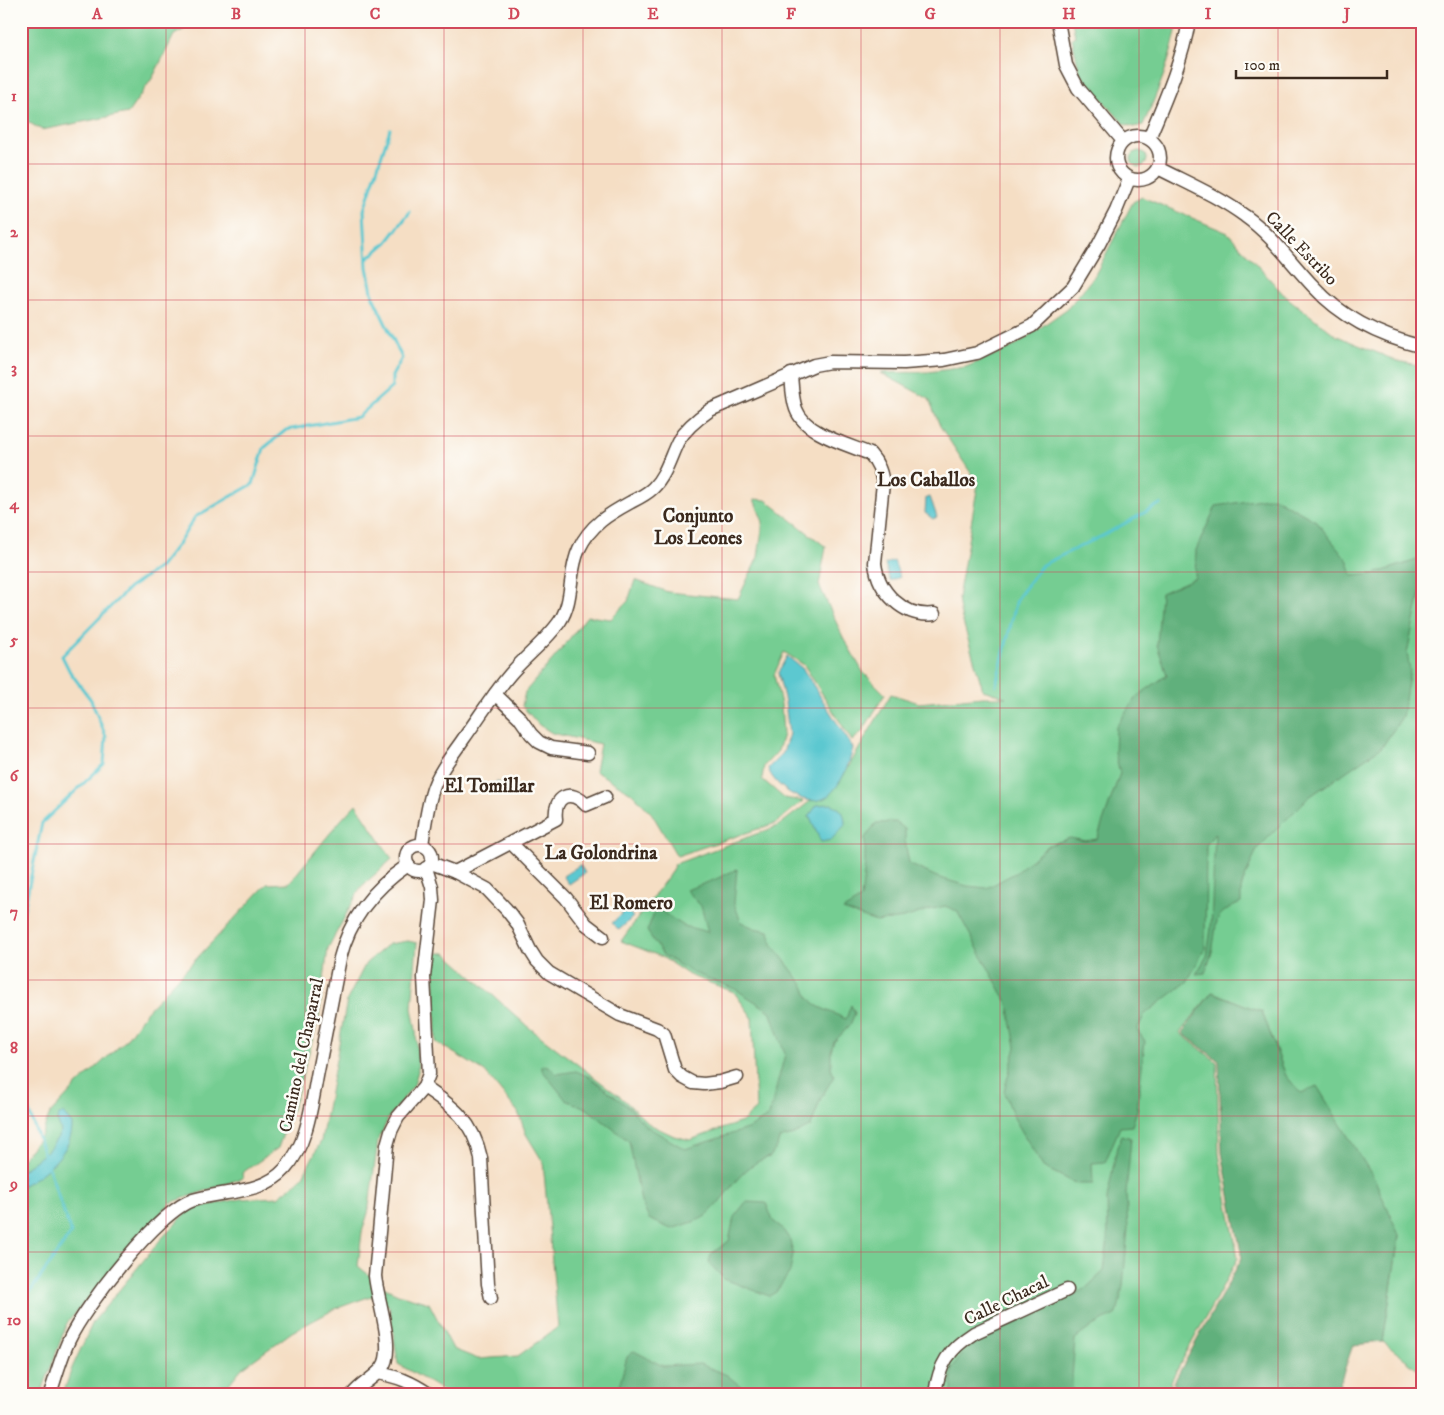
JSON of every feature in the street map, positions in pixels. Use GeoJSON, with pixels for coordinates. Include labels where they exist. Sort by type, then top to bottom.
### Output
{"type":"FeatureCollection","features":[{"type":"Feature","properties":{"kind":"street"},"geometry":{"type":"LineString","coordinates":[[1058,21],[1066,64],[1078,88],[1123,141]]}},
{"type":"Feature","properties":{"kind":"street"},"geometry":{"type":"LineString","coordinates":[[1149,138],[1185,46],[1189,21]]}},
{"type":"Feature","properties":{"kind":"street"},"geometry":{"type":"LineString","coordinates":[[1136,135],[1149,138],[1158,148],[1160,161],[1158,168],[1149,177],[1142,180],[1130,179],[1123,175],[1115,162],[1118,146],[1123,141],[1136,135]]}},
{"type":"Feature","properties":{"kind":"street","name":"Calle Estribo"},"geometry":{"type":"LineString","coordinates":[[1158,168],[1213,196],[1245,216],[1268,236],[1316,289],[1338,308],[1375,331],[1402,342],[1423,347]]}},
{"type":"Feature","properties":{"kind":"street"},"geometry":{"type":"LineString","coordinates":[[422,845],[429,800],[434,784],[512,672],[560,622],[566,611],[569,599],[571,574],[579,549],[586,538],[603,518],[646,494],[654,487],[662,477],[686,429],[696,419],[710,410],[814,365],[830,362],[904,363],[944,360],[976,353],[1032,326],[1073,287],[1100,244],[1130,179]]}},
{"type":"Feature","properties":{"kind":"street"},"geometry":{"type":"LineString","coordinates":[[791,374],[796,410],[803,421],[811,429],[870,454],[877,462],[882,473],[883,483],[875,563],[876,576],[882,587],[892,599],[904,607],[926,615],[934,614]]}},
{"type":"Feature","properties":{"kind":"street"},"geometry":{"type":"LineString","coordinates":[[495,694],[519,717],[530,734],[539,742],[551,748],[588,753]]}},
{"type":"Feature","properties":{"kind":"street"},"geometry":{"type":"LineString","coordinates":[[454,872],[556,819],[555,809],[559,801],[564,797],[580,797],[586,805],[605,797]]}},
{"type":"Feature","properties":{"kind":"street"},"geometry":{"type":"LineString","coordinates":[[512,842],[566,898],[586,924],[603,937]]}},
{"type":"Feature","properties":{"kind":"street"},"geometry":{"type":"LineString","coordinates":[[352,1394],[384,1367],[388,1356],[388,1346],[376,1291],[375,1276],[385,1160],[391,1130],[398,1117],[424,1086],[429,1074],[424,976],[433,900],[428,865],[430,852],[422,845],[413,846],[409,849],[406,857],[411,868],[418,871],[428,865],[454,872],[487,889],[517,923],[537,961],[549,973],[620,1015],[657,1029],[664,1034],[675,1070],[682,1077],[693,1083],[704,1084],[737,1077]]}},
{"type":"Feature","properties":{"kind":"street","name":"Camino del Chaparral"},"geometry":{"type":"LineString","coordinates":[[50,1394],[69,1340],[88,1308],[162,1220],[182,1204],[194,1199],[264,1184],[280,1174],[292,1160],[299,1149],[310,1114],[340,958],[346,938],[354,920],[369,899],[393,875],[408,865]]}},
{"type":"Feature","properties":{"kind":"street"},"geometry":{"type":"LineString","coordinates":[[424,1086],[452,1106],[462,1116],[472,1129],[478,1144],[482,1173],[488,1284],[491,1298]]}},
{"type":"Feature","properties":{"kind":"street","name":"Calle Chacal"},"geometry":{"type":"LineString","coordinates":[[935,1394],[937,1380],[943,1364],[952,1349],[960,1341],[1067,1290]]}},
{"type":"Feature","properties":{"kind":"street"},"geometry":{"type":"LineString","coordinates":[[378,1373],[399,1377],[413,1383],[429,1394]]}},
{"type":"Feature","properties":{"kind":"green space"},"geometry":{"type":"Polygon","coordinates":[[[21,21],[199,21],[174,35],[153,77],[128,113],[42,130],[21,118],[21,21]]]}},
{"type":"Feature","properties":{"kind":"green space"},"geometry":{"type":"Polygon","coordinates":[[[1072,21],[1178,21],[1164,74],[1143,125],[1134,127],[1124,124],[1080,74],[1072,38],[1075,36],[1072,21]]]}},
{"type":"Feature","properties":{"kind":"green space"},"geometry":{"type":"Polygon","coordinates":[[[1136,151],[1142,151],[1147,156],[1145,165],[1136,167],[1131,162],[1131,156],[1136,151]]]}},
{"type":"Feature","properties":{"kind":"green space"},"geometry":{"type":"Polygon","coordinates":[[[1142,197],[1228,233],[1285,296],[1337,336],[1397,361],[1423,366],[1423,1373],[1383,1342],[1399,1236],[1317,1087],[1301,1094],[1286,1076],[1262,1012],[1212,992],[1180,1033],[1217,1062],[1219,1154],[1238,1258],[1171,1381],[1171,1394],[449,1394],[398,1364],[389,1306],[371,1296],[335,1309],[292,1332],[241,1369],[221,1394],[63,1394],[72,1368],[93,1322],[161,1239],[190,1209],[240,1199],[278,1197],[302,1178],[321,1141],[347,1000],[366,963],[389,944],[408,941],[417,943],[412,1008],[416,1030],[418,1071],[414,1085],[389,1117],[378,1141],[368,1213],[362,1232],[358,1266],[385,1288],[429,1303],[453,1349],[478,1359],[518,1356],[558,1327],[543,1162],[526,1134],[518,1112],[485,1072],[436,1042],[434,953],[446,953],[527,1026],[623,1099],[649,1124],[674,1136],[690,1140],[742,1122],[756,1109],[752,1017],[734,992],[689,975],[662,957],[621,941],[675,864],[778,826],[843,776],[891,694],[919,703],[983,697],[1006,697],[983,690],[960,612],[958,598],[978,484],[940,426],[929,399],[881,373],[928,372],[966,367],[1013,347],[1068,308],[1095,275],[1133,202],[1142,197]]]}},
{"type":"Feature","properties":{"kind":"green space"},"geometry":{"type":"Polygon","coordinates":[[[1273,497],[1316,521],[1348,561],[1352,576],[1374,574],[1423,558],[1423,580],[1407,653],[1410,670],[1402,717],[1382,747],[1309,797],[1257,849],[1243,882],[1241,903],[1225,911],[1218,919],[1212,953],[1205,973],[1196,974],[1207,956],[1211,928],[1215,833],[1206,845],[1205,948],[1187,982],[1145,1014],[1137,1030],[1145,1041],[1137,1110],[1132,1126],[1120,1127],[1105,1162],[1092,1163],[1093,1184],[1077,1184],[1043,1167],[1014,1118],[1004,1091],[1016,1047],[1008,1004],[957,911],[945,906],[904,918],[876,922],[843,910],[861,899],[865,864],[865,838],[876,823],[896,822],[905,829],[909,864],[937,877],[967,886],[987,888],[1015,873],[1049,845],[1070,838],[1085,841],[1097,839],[1120,773],[1115,753],[1116,727],[1136,697],[1167,675],[1157,645],[1161,593],[1195,578],[1196,550],[1216,506],[1273,497]]]}},
{"type":"Feature","properties":{"kind":"green space"},"geometry":{"type":"Polygon","coordinates":[[[754,499],[766,500],[826,547],[819,585],[843,637],[863,672],[885,694],[862,732],[852,741],[804,665],[784,652],[774,675],[781,704],[783,734],[778,751],[764,766],[762,779],[784,798],[803,801],[776,823],[677,856],[652,814],[633,794],[595,771],[600,744],[552,733],[539,725],[522,706],[525,692],[587,616],[611,619],[628,601],[635,580],[668,592],[738,599],[758,557],[763,522],[754,499]]]}},
{"type":"Feature","properties":{"kind":"green space"},"geometry":{"type":"Polygon","coordinates":[[[356,804],[392,859],[361,887],[328,948],[319,1017],[296,1098],[278,1148],[242,1173],[243,1178],[170,1203],[67,1323],[41,1394],[21,1394],[21,1160],[41,1136],[50,1114],[76,1086],[125,1041],[145,1013],[267,884],[289,883],[356,804]]]}},
{"type":"Feature","properties":{"kind":"green space"},"geometry":{"type":"Polygon","coordinates":[[[737,869],[734,903],[741,922],[754,928],[769,931],[772,944],[804,986],[809,998],[819,1007],[846,1019],[851,1005],[855,1013],[850,1025],[834,1042],[831,1051],[831,1068],[834,1076],[821,1098],[811,1126],[794,1135],[779,1139],[777,1147],[770,1157],[751,1166],[743,1173],[707,1215],[671,1229],[649,1219],[641,1202],[629,1141],[586,1108],[566,1100],[542,1070],[542,1065],[549,1066],[557,1074],[576,1071],[590,1077],[631,1109],[646,1126],[685,1149],[750,1128],[769,1116],[785,1054],[770,1011],[735,989],[691,972],[663,955],[647,931],[656,908],[684,926],[708,932],[701,906],[686,890],[737,869]]]}},
{"type":"Feature","properties":{"kind":"green space"},"geometry":{"type":"Polygon","coordinates":[[[1212,992],[1262,1012],[1286,1076],[1301,1093],[1317,1086],[1375,1180],[1399,1235],[1383,1342],[1353,1345],[1336,1394],[1174,1394],[1174,1382],[1242,1258],[1222,1153],[1219,1061],[1182,1033],[1212,992]]]}},
{"type":"Feature","properties":{"kind":"green space"},"geometry":{"type":"Polygon","coordinates":[[[1122,1135],[1131,1138],[1126,1194],[1128,1228],[1123,1286],[1117,1314],[1094,1325],[1075,1339],[1072,1378],[1073,1394],[952,1394],[952,1368],[975,1339],[1085,1289],[1104,1271],[1108,1238],[1107,1199],[1117,1147],[1122,1135]]]}},
{"type":"Feature","properties":{"kind":"green space"},"geometry":{"type":"Polygon","coordinates":[[[746,1202],[766,1203],[773,1221],[781,1227],[790,1240],[793,1254],[790,1272],[776,1292],[769,1296],[724,1279],[709,1263],[711,1254],[729,1241],[734,1217],[746,1202]]]}},
{"type":"Feature","properties":{"kind":"green space"},"geometry":{"type":"Polygon","coordinates":[[[634,1351],[663,1366],[700,1364],[727,1375],[750,1394],[620,1394],[618,1390],[627,1357],[634,1351]]]}},
{"type":"Feature","properties":{"kind":"water"},"geometry":{"type":"Polygon","coordinates":[[[930,497],[937,517],[933,519],[925,513],[926,498],[930,497]]]}},
{"type":"Feature","properties":{"kind":"water"},"geometry":{"type":"Polygon","coordinates":[[[894,561],[900,577],[890,581],[885,564],[894,561]]]}},
{"type":"Feature","properties":{"kind":"water"},"geometry":{"type":"Polygon","coordinates":[[[787,656],[803,669],[853,748],[841,780],[828,796],[820,800],[812,801],[793,795],[777,782],[768,768],[783,753],[789,734],[785,702],[778,673],[787,656]]]}},
{"type":"Feature","properties":{"kind":"water"},"geometry":{"type":"Polygon","coordinates":[[[496,782],[505,788],[511,788],[512,793],[509,795],[503,793],[496,794],[493,789],[496,782]]]}},
{"type":"Feature","properties":{"kind":"water"},"geometry":{"type":"Polygon","coordinates":[[[831,804],[842,812],[845,825],[831,840],[821,842],[809,816],[817,805],[831,804]]]}},
{"type":"Feature","properties":{"kind":"water"},"geometry":{"type":"Polygon","coordinates":[[[580,865],[585,873],[569,884],[563,876],[580,865]]]}},
{"type":"Feature","properties":{"kind":"water"},"geometry":{"type":"Polygon","coordinates":[[[626,909],[633,917],[619,930],[612,923],[626,909]]]}},
{"type":"Feature","properties":{"kind":"water"},"geometry":{"type":"Polygon","coordinates":[[[63,1113],[72,1124],[71,1134],[63,1152],[39,1176],[21,1186],[21,1171],[44,1154],[58,1137],[61,1131],[57,1120],[58,1116],[63,1113]]]}},
{"type":"Feature","properties":{"kind":"waterway"},"geometry":{"type":"LineString","coordinates":[[21,924],[42,823],[104,764],[106,737],[91,700],[70,672],[62,656],[129,588],[160,567],[179,543],[195,517],[253,484],[264,448],[286,430],[358,417],[392,387],[392,376],[402,358],[373,297],[367,267],[364,210],[390,129]]}},
{"type":"Feature","properties":{"kind":"waterway"},"geometry":{"type":"LineString","coordinates":[[367,259],[387,242],[410,212]]}},
{"type":"Feature","properties":{"kind":"waterway"},"geometry":{"type":"LineString","coordinates":[[996,685],[1017,599],[1042,565],[1104,535],[1160,504]]}},
{"type":"Feature","properties":{"kind":"waterway"},"geometry":{"type":"LineString","coordinates":[[21,1011],[27,1106],[45,1157]]}},
{"type":"Feature","properties":{"kind":"waterway"},"geometry":{"type":"LineString","coordinates":[[21,1305],[71,1233],[48,1166]]}},
{"type":"Feature","properties":{"kind":"district","name":"Los Caballos"},"geometry":{"type":"Point","coordinates":[926,479]}},
{"type":"Feature","properties":{"kind":"district","name":"Conjunto Los Leones"},"geometry":{"type":"Point","coordinates":[698,526]}},
{"type":"Feature","properties":{"kind":"district","name":"El Tomillar"},"geometry":{"type":"Point","coordinates":[489,785]}},
{"type":"Feature","properties":{"kind":"district","name":"La Golondrina"},"geometry":{"type":"Point","coordinates":[601,852]}},
{"type":"Feature","properties":{"kind":"district","name":"El Romero"},"geometry":{"type":"Point","coordinates":[631,902]}}]}
